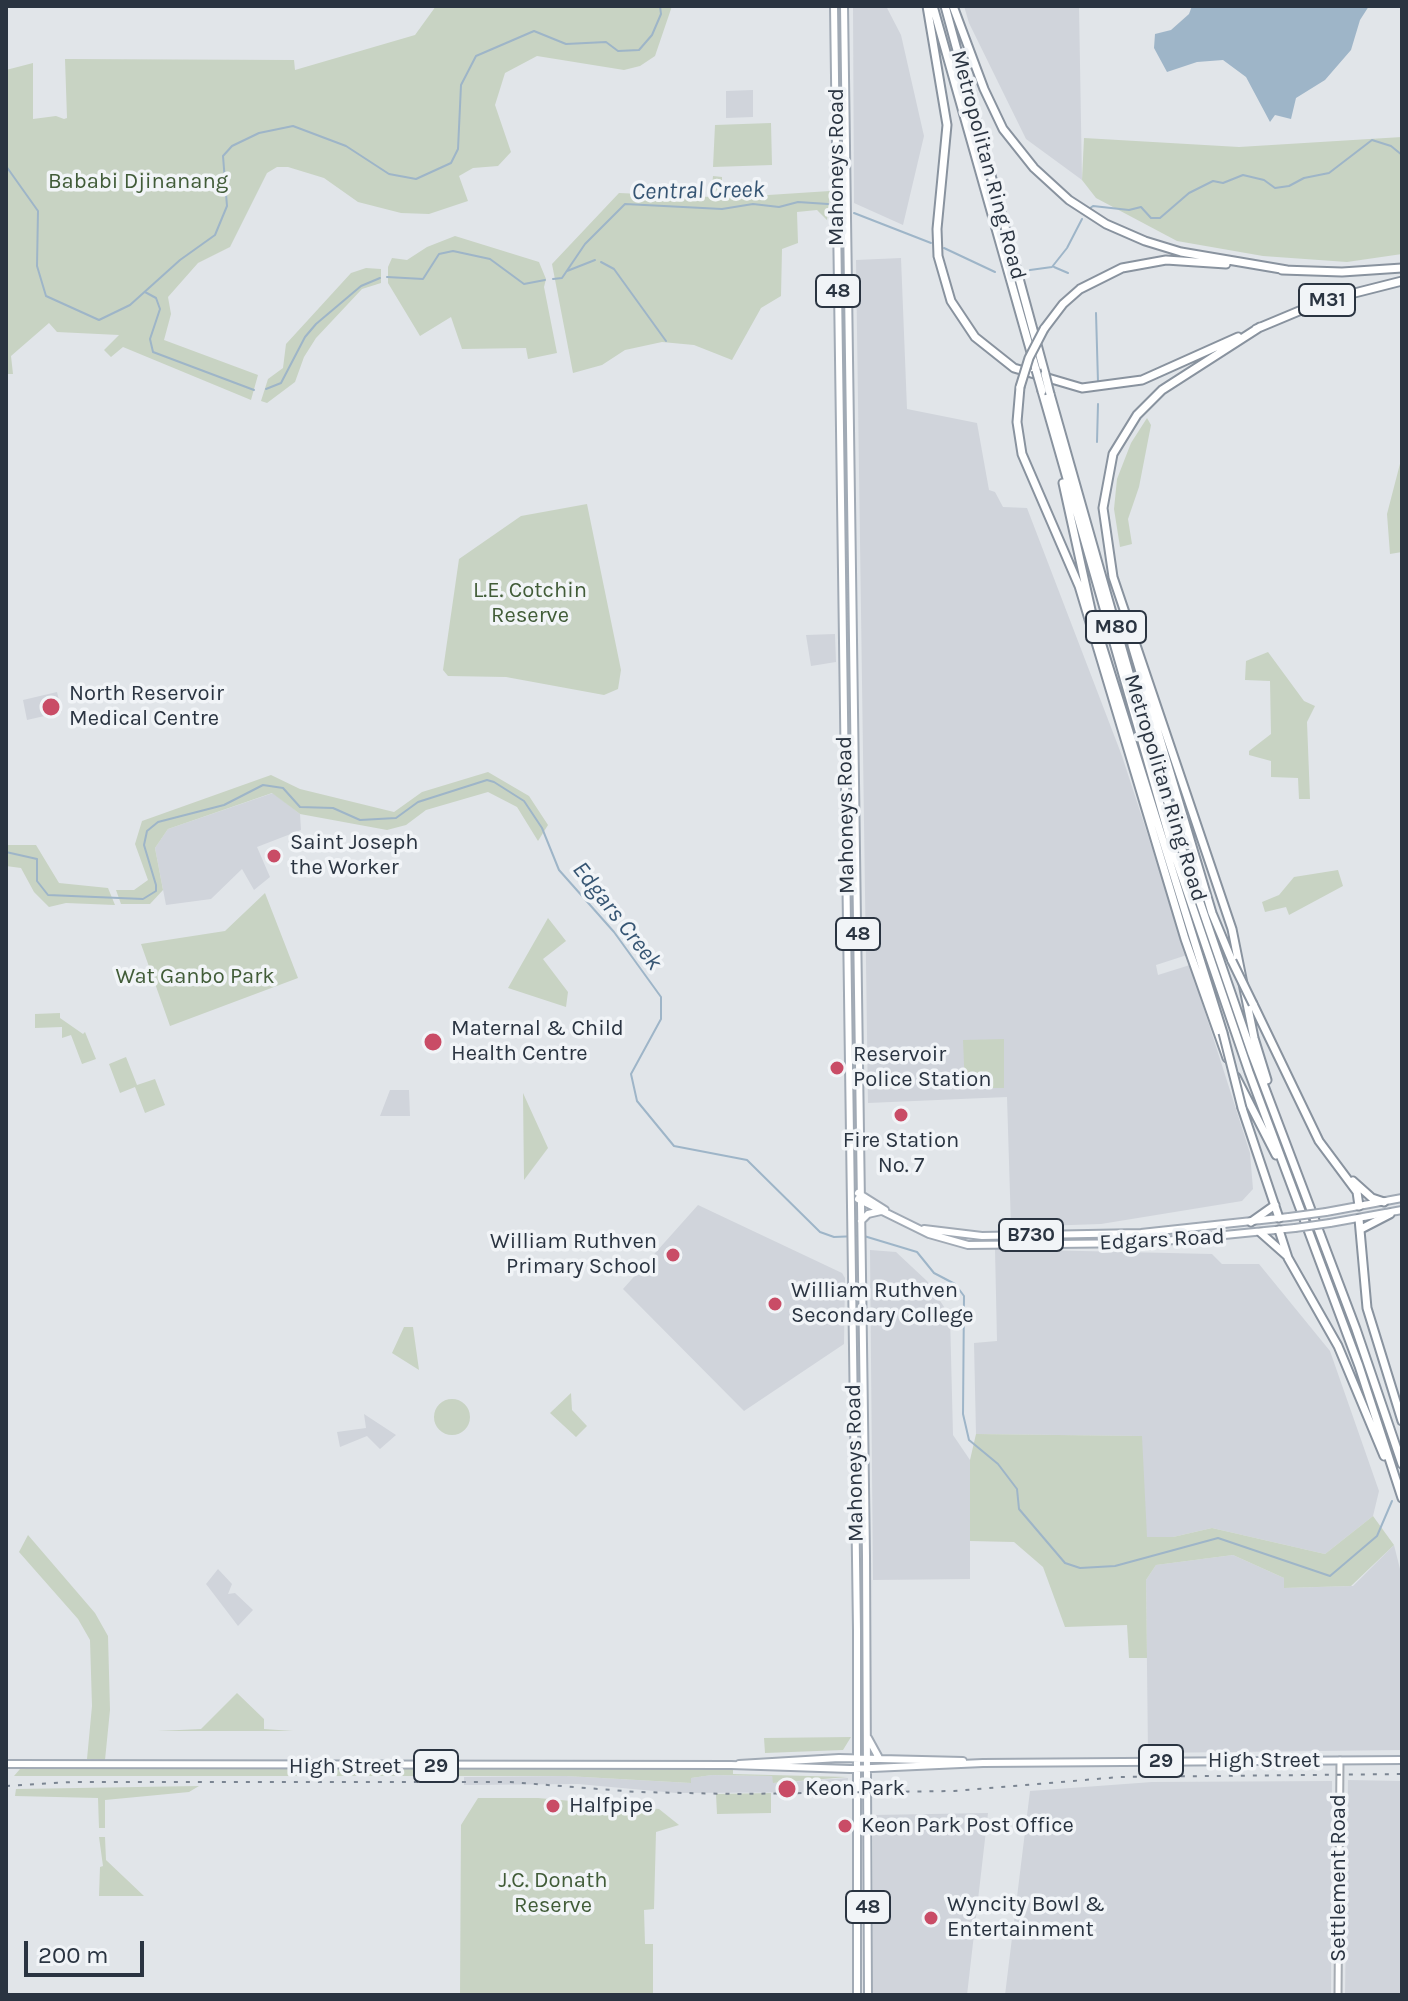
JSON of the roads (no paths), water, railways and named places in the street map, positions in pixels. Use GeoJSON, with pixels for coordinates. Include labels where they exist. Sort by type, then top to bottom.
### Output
{"type":"FeatureCollection","features":[{"type":"Feature","properties":{"kind":"highway"},"geometry":{"type":"LineString","coordinates":[[927,6],[947,125],[937,220],[938,256],[951,301],[984,346],[1007,364],[1043,380],[1097,388],[1160,374],[1260,327]]}},
{"type":"Feature","properties":{"kind":"highway","name":"Metropolitan Ring Road"},"geometry":{"type":"LineString","coordinates":[[933,6],[1036,370],[1046,392],[1185,859],[1402,1464]]}},
{"type":"Feature","properties":{"kind":"highway","name":"Metropolitan Ring Road"},"geometry":{"type":"LineString","coordinates":[[945,6],[1045,374],[1059,452],[1174,853],[1218,984],[1369,1394],[1402,1499]]}},
{"type":"Feature","properties":{"kind":"highway"},"geometry":{"type":"LineString","coordinates":[[953,6],[984,89],[1003,129],[1034,168],[1069,200],[1106,224],[1145,241],[1181,252],[1287,270]]}},
{"type":"Feature","properties":{"kind":"highway"},"geometry":{"type":"LineString","coordinates":[[1223,1033],[1074,572],[1022,454],[1017,422],[1020,387],[1029,358],[1052,316],[1080,289],[1135,264],[1189,261],[1287,270]]}},
{"type":"Feature","properties":{"kind":"highway","name":"M31"},"geometry":{"type":"LineString","coordinates":[[1287,270],[1402,268]]}},
{"type":"Feature","properties":{"kind":"highway","name":"M31"},"geometry":{"type":"LineString","coordinates":[[1260,327],[1323,301],[1402,281]]}},
{"type":"Feature","properties":{"kind":"highway"},"geometry":{"type":"LineString","coordinates":[[1260,327],[1154,397],[1129,425],[1113,454],[1104,495],[1105,536],[1113,577],[1232,929],[1254,1038],[1284,1142]]}},
{"type":"Feature","properties":{"kind":"highway"},"geometry":{"type":"LineString","coordinates":[[1059,452],[1091,610],[1223,1033],[1242,1108],[1279,1218]]}},
{"type":"Feature","properties":{"kind":"highway"},"geometry":{"type":"LineString","coordinates":[[1132,635],[1132,651],[1190,838]]}},
{"type":"Feature","properties":{"kind":"highway"},"geometry":{"type":"LineString","coordinates":[[1123,650],[1232,961],[1319,1141],[1357,1192],[1359,1206]]}},
{"type":"Feature","properties":{"kind":"highway"},"geometry":{"type":"LineString","coordinates":[[1099,651],[1214,1028],[1295,1192]]}},
{"type":"Feature","properties":{"kind":"highway"},"geometry":{"type":"LineString","coordinates":[[1345,1175],[1372,1198],[1384,1202]]}},
{"type":"Feature","properties":{"kind":"highway"},"geometry":{"type":"LineString","coordinates":[[1251,1222],[1275,1205]]}},
{"type":"Feature","properties":{"kind":"highway"},"geometry":{"type":"LineString","coordinates":[[1361,1229],[1390,1214]]}},
{"type":"Feature","properties":{"kind":"highway"},"geometry":{"type":"LineString","coordinates":[[1359,1219],[1367,1308],[1402,1421]]}},
{"type":"Feature","properties":{"kind":"highway"},"geometry":{"type":"LineString","coordinates":[[1279,1230],[1288,1258],[1338,1346],[1402,1499]]}},
{"type":"Feature","properties":{"kind":"highway"},"geometry":{"type":"LineString","coordinates":[[1261,1233],[1288,1258]]}},
{"type":"Feature","properties":{"kind":"main road","name":"Mahoneys Road"},"geometry":{"type":"LineString","coordinates":[[834,6],[856,1555],[856,1768]]}},
{"type":"Feature","properties":{"kind":"main road","name":"Mahoneys Road"},"geometry":{"type":"LineString","coordinates":[[844,6],[867,1768]]}},
{"type":"Feature","properties":{"kind":"main road"},"geometry":{"type":"LineString","coordinates":[[836,183],[846,183]]}},
{"type":"Feature","properties":{"kind":"main road"},"geometry":{"type":"LineString","coordinates":[[847,878],[857,878]]}},
{"type":"Feature","properties":{"kind":"main road"},"geometry":{"type":"LineString","coordinates":[[849,1160],[859,1160]]}},
{"type":"Feature","properties":{"kind":"main road","name":"Edgars Road"},"geometry":{"type":"LineString","coordinates":[[851,1193],[949,1242],[968,1245],[1144,1243],[1261,1233],[1402,1210]]}},
{"type":"Feature","properties":{"kind":"main road","name":"Edgars Road"},"geometry":{"type":"LineString","coordinates":[[924,1229],[982,1236],[1138,1233],[1289,1217],[1402,1198]]}},
{"type":"Feature","properties":{"kind":"main road"},"geometry":{"type":"LineString","coordinates":[[1359,1206],[1359,1219]]}},
{"type":"Feature","properties":{"kind":"main road"},"geometry":{"type":"LineString","coordinates":[[861,1224],[868,1214],[883,1210]]}},
{"type":"Feature","properties":{"kind":"main road"},"geometry":{"type":"LineString","coordinates":[[1279,1218],[1279,1230]]}},
{"type":"Feature","properties":{"kind":"main road"},"geometry":{"type":"LineString","coordinates":[[856,1555],[866,1555]]}},
{"type":"Feature","properties":{"kind":"main road"},"geometry":{"type":"LineString","coordinates":[[856,1715],[867,1717]]}},
{"type":"Feature","properties":{"kind":"main road"},"geometry":{"type":"LineString","coordinates":[[867,1735],[879,1758]]}},
{"type":"Feature","properties":{"kind":"main road"},"geometry":{"type":"LineString","coordinates":[[839,1758],[857,1745]]}},
{"type":"Feature","properties":{"kind":"main road","name":"High Street"},"geometry":{"type":"LineString","coordinates":[[731,1765],[839,1758],[983,1763]]}},
{"type":"Feature","properties":{"kind":"main road","name":"Settlement Road"},"geometry":{"type":"LineString","coordinates":[[1338,1995],[1340,1760]]}},
{"type":"Feature","properties":{"kind":"main road","name":"High Street"},"geometry":{"type":"LineString","coordinates":[[6,1764],[867,1768],[983,1763],[1402,1760]]}},
{"type":"Feature","properties":{"kind":"main road","name":"48"},"geometry":{"type":"LineString","coordinates":[[856,1768],[857,1995]]}},
{"type":"Feature","properties":{"kind":"main road","name":"48"},"geometry":{"type":"LineString","coordinates":[[867,1768],[868,1995]]}},
{"type":"Feature","properties":{"kind":"water"},"geometry":{"type":"Polygon","coordinates":[[[1192,6],[1369,6],[1360,20],[1351,50],[1325,80],[1296,98],[1291,119],[1275,115],[1270,122],[1246,77],[1223,60],[1197,62],[1167,72],[1154,48],[1155,34],[1171,30],[1189,14],[1192,6]]]}},
{"type":"Feature","properties":{"kind":"waterway"},"geometry":{"type":"LineString","coordinates":[[6,166],[38,211],[37,266],[46,296],[99,320],[130,305],[180,260],[215,235],[227,206],[223,156],[232,146],[259,133],[293,126],[346,146],[389,174],[416,179],[451,163],[458,149],[461,85],[476,56],[534,31],[566,44],[606,42],[618,51],[639,50],[652,35],[661,14],[660,6]]}},
{"type":"Feature","properties":{"kind":"waterway","name":"Central Creek"},"geometry":{"type":"LineString","coordinates":[[1089,209],[1093,206],[1129,210],[1141,207],[1151,218],[1160,218],[1189,193],[1213,181],[1223,183],[1243,175],[1264,180],[1275,188],[1289,186],[1304,178],[1329,173],[1372,140],[1391,146],[1402,155]]}},
{"type":"Feature","properties":{"kind":"waterway","name":"Central Creek"},"geometry":{"type":"LineString","coordinates":[[553,279],[562,278],[585,244],[625,204],[722,209],[753,204],[779,207],[798,202],[828,204]]}},
{"type":"Feature","properties":{"kind":"waterway","name":"Central Creek"},"geometry":{"type":"LineString","coordinates":[[854,213],[931,243]]}},
{"type":"Feature","properties":{"kind":"waterway","name":"Central Creek"},"geometry":{"type":"LineString","coordinates":[[1030,270],[1052,267],[1067,248],[1082,219]]}},
{"type":"Feature","properties":{"kind":"waterway","name":"Central Creek"},"geometry":{"type":"LineString","coordinates":[[944,248],[995,272]]}},
{"type":"Feature","properties":{"kind":"waterway","name":"Central Creek"},"geometry":{"type":"LineString","coordinates":[[387,277],[423,279],[439,254],[453,251],[490,259],[524,284],[545,280]]}},
{"type":"Feature","properties":{"kind":"waterway"},"geometry":{"type":"LineString","coordinates":[[567,271],[595,260]]}},
{"type":"Feature","properties":{"kind":"waterway"},"geometry":{"type":"LineString","coordinates":[[601,262],[614,269],[666,341]]}},
{"type":"Feature","properties":{"kind":"waterway"},"geometry":{"type":"LineString","coordinates":[[1054,267],[1068,273]]}},
{"type":"Feature","properties":{"kind":"waterway","name":"Central Creek"},"geometry":{"type":"LineString","coordinates":[[266,389],[281,383],[305,337],[316,324],[361,286],[380,278]]}},
{"type":"Feature","properties":{"kind":"waterway","name":"Central Creek"},"geometry":{"type":"LineString","coordinates":[[145,292],[156,298],[160,309],[150,339],[153,352],[254,390]]}},
{"type":"Feature","properties":{"kind":"waterway"},"geometry":{"type":"LineString","coordinates":[[1096,313],[1098,382]]}},
{"type":"Feature","properties":{"kind":"waterway"},"geometry":{"type":"LineString","coordinates":[[1097,442],[1098,404]]}},
{"type":"Feature","properties":{"kind":"waterway","name":"Edgars Creek"},"geometry":{"type":"LineString","coordinates":[[6,852],[37,859],[37,881],[48,895],[143,899],[156,891],[144,845],[147,831],[158,822],[224,805],[263,785],[283,788],[300,807],[333,808],[360,820],[396,818],[418,802],[487,780],[494,782],[524,801],[542,828],[559,870],[614,932],[661,997],[661,1019],[631,1074],[637,1101],[674,1146],[747,1160],[820,1232],[834,1237],[858,1236]]}},
{"type":"Feature","properties":{"kind":"waterway","name":"Edgars Creek"},"geometry":{"type":"LineString","coordinates":[[864,1236],[917,1252],[934,1273],[955,1284],[964,1296],[963,1414],[969,1440],[998,1464],[1017,1489],[1019,1509],[1065,1563],[1080,1568],[1115,1566],[1218,1538],[1330,1576],[1377,1536],[1392,1501]]}},
{"type":"Feature","properties":{"kind":"railway"},"geometry":{"type":"LineString","coordinates":[[6,1786],[72,1782],[510,1782],[637,1792],[736,1794],[954,1791],[1120,1777],[1402,1774]]}},
{"type":"Feature","properties":{"kind":"place","name":"North Reservoir Medical Centre"},"geometry":{"type":"Point","coordinates":[51,707]}},
{"type":"Feature","properties":{"kind":"place","name":"Saint Joseph the Worker"},"geometry":{"type":"Point","coordinates":[274,856]}},
{"type":"Feature","properties":{"kind":"place","name":"Maternal & Child Health Centre"},"geometry":{"type":"Point","coordinates":[433,1042]}},
{"type":"Feature","properties":{"kind":"place","name":"Reservoir Police Station"},"geometry":{"type":"Point","coordinates":[837,1068]}},
{"type":"Feature","properties":{"kind":"place","name":"Fire Station No. 7"},"geometry":{"type":"Point","coordinates":[901,1115]}},
{"type":"Feature","properties":{"kind":"place","name":"William Ruthven Primary School"},"geometry":{"type":"Point","coordinates":[673,1255]}},
{"type":"Feature","properties":{"kind":"place","name":"William Ruthven Secondary College"},"geometry":{"type":"Point","coordinates":[775,1304]}},
{"type":"Feature","properties":{"kind":"place","name":"Keon Park"},"geometry":{"type":"Point","coordinates":[787,1789]}},
{"type":"Feature","properties":{"kind":"place","name":"Halfpipe"},"geometry":{"type":"Point","coordinates":[553,1806]}},
{"type":"Feature","properties":{"kind":"place","name":"Keon Park Post Office"},"geometry":{"type":"Point","coordinates":[845,1826]}},
{"type":"Feature","properties":{"kind":"place","name":"Wyncity Bowl & Entertainment"},"geometry":{"type":"Point","coordinates":[931,1918]}},
{"type":"Feature","properties":{"kind":"park label","name":"Bababi Djinanang"},"geometry":{"type":"Point","coordinates":[138,182]}},
{"type":"Feature","properties":{"kind":"park label","name":"L.E. Cotchin Reserve"},"geometry":{"type":"Point","coordinates":[530,604]}},
{"type":"Feature","properties":{"kind":"park label","name":"Wat Ganbo Park"},"geometry":{"type":"Point","coordinates":[195,977]}},
{"type":"Feature","properties":{"kind":"park label","name":"J.C. Donath Reserve"},"geometry":{"type":"Point","coordinates":[553,1894]}}]}
